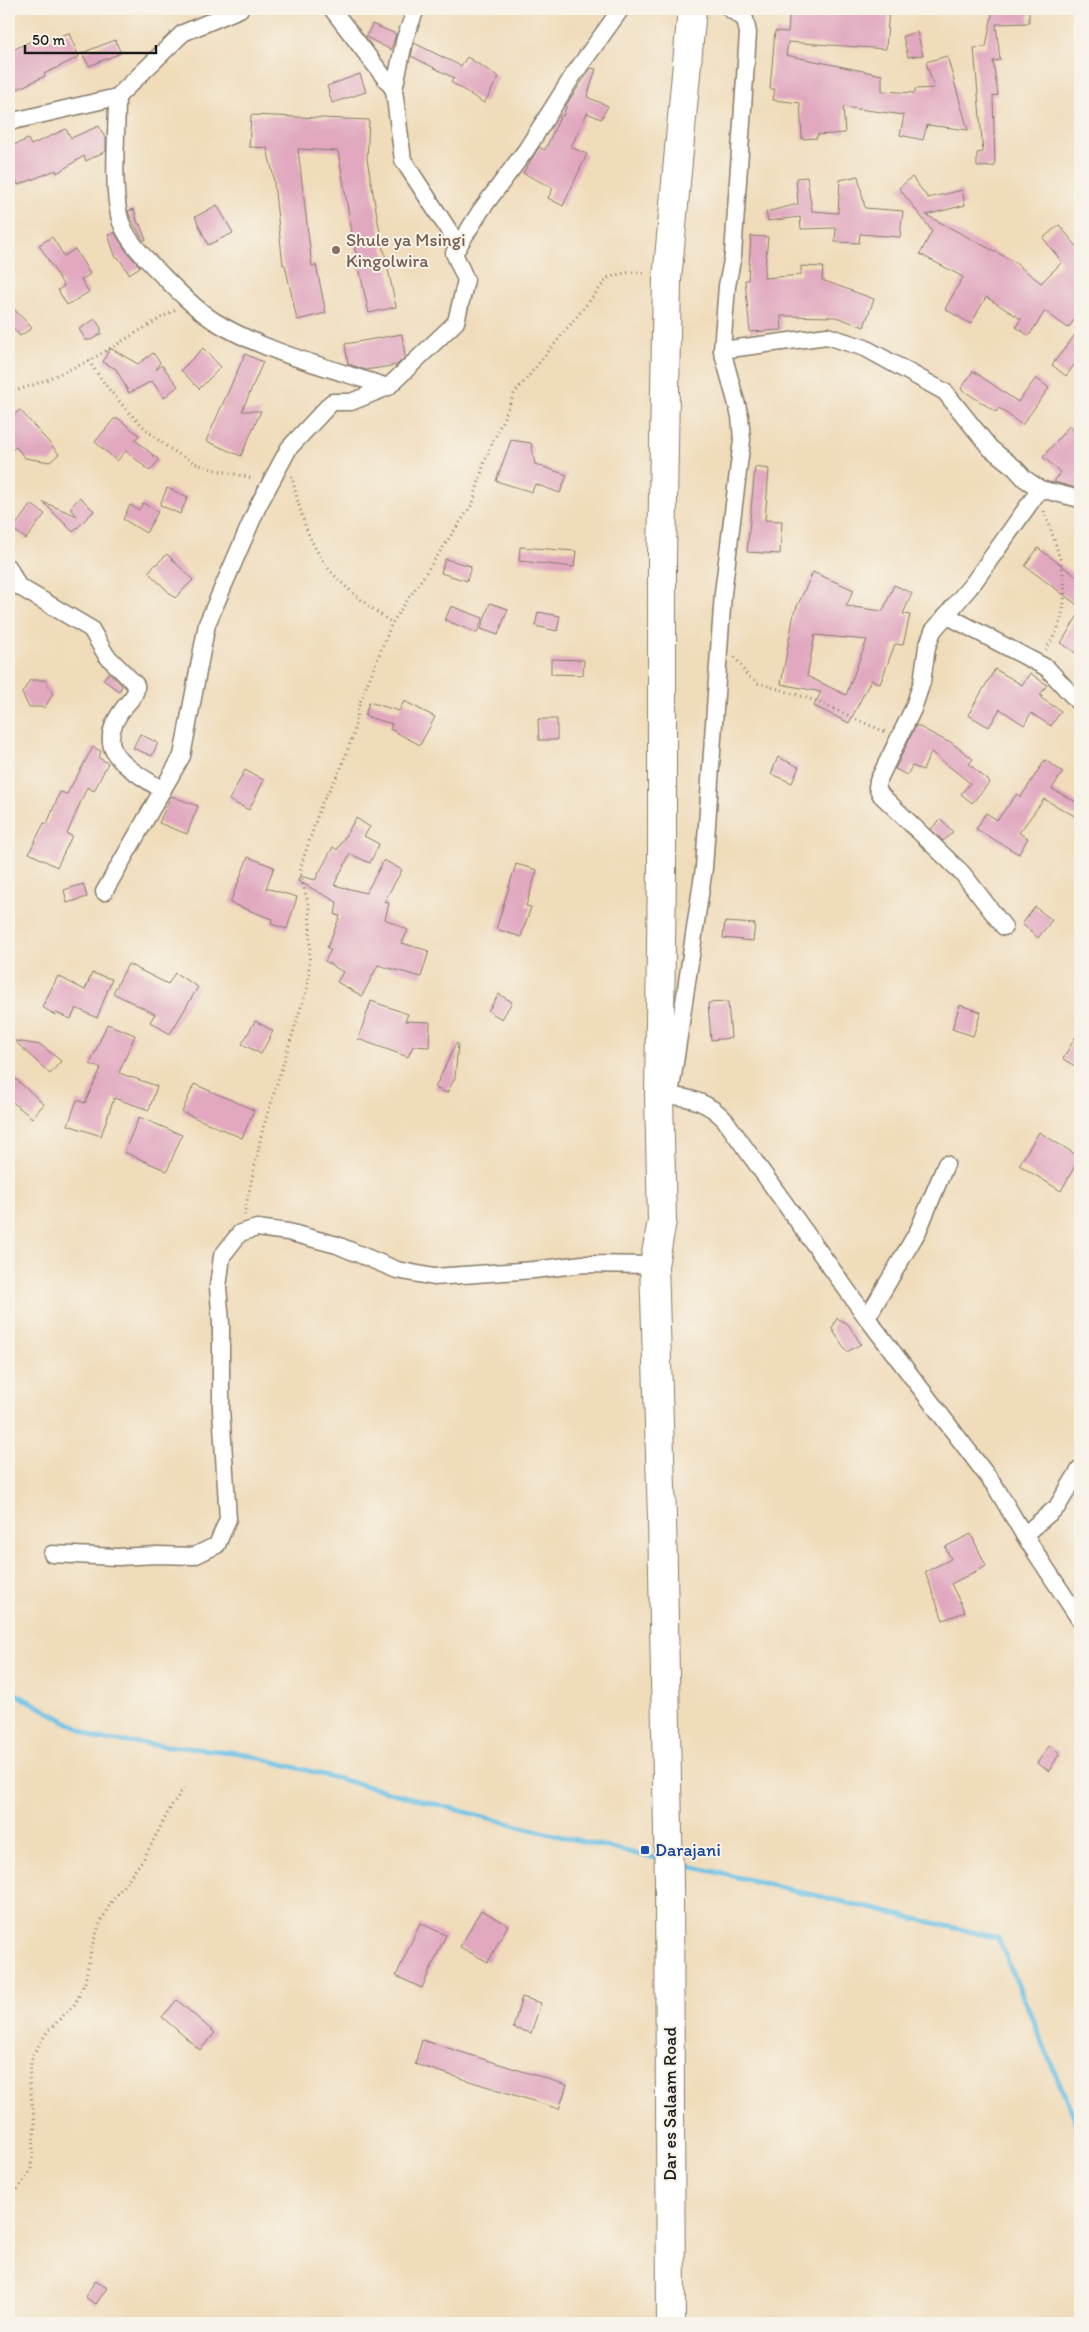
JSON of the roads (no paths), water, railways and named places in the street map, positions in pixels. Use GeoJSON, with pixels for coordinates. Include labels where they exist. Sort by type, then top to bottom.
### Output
{"type":"FeatureCollection","features":[{"type":"Feature","properties":{"kind":"highway","name":"Dar es Salaam Road"},"geometry":{"type":"LineString","coordinates":[[671,2323],[669,1884],[666,1815],[662,1518],[654,1265],[662,1220],[665,1096],[662,869],[662,556],[667,280],[692,9]]}},
{"type":"Feature","properties":{"kind":"street"},"geometry":{"type":"LineString","coordinates":[[9,122],[118,97],[183,33],[240,9]]}},
{"type":"Feature","properties":{"kind":"street"},"geometry":{"type":"LineString","coordinates":[[332,9],[394,90]]}},
{"type":"Feature","properties":{"kind":"street"},"geometry":{"type":"LineString","coordinates":[[416,9],[405,38],[394,90],[403,160],[459,246]]}},
{"type":"Feature","properties":{"kind":"street"},"geometry":{"type":"LineString","coordinates":[[104,892],[182,756],[207,624],[269,482],[289,448],[332,402],[351,402],[388,387],[456,322],[466,280],[454,253],[481,210],[526,150],[574,74],[622,9]]}},
{"type":"Feature","properties":{"kind":"street"},"geometry":{"type":"LineString","coordinates":[[730,9],[745,19],[748,33],[733,255],[727,286],[722,350],[740,416],[742,440],[723,593],[704,868],[665,1096],[707,1104],[717,1111],[740,1139],[867,1318],[995,1486],[1024,1535],[1080,1620]]}},
{"type":"Feature","properties":{"kind":"street"},"geometry":{"type":"LineString","coordinates":[[118,97],[116,158],[118,214],[131,240],[147,260],[200,310],[257,344],[388,387]]}},
{"type":"Feature","properties":{"kind":"street"},"geometry":{"type":"LineString","coordinates":[[722,350],[800,338],[828,336],[866,348],[944,392],[990,448],[1025,479],[1040,489],[1080,499]]}},
{"type":"Feature","properties":{"kind":"street"},"geometry":{"type":"LineString","coordinates":[[1004,927],[963,874],[878,791],[879,775],[900,740],[913,709],[922,682],[926,647],[933,632],[974,582],[1040,489]]}},
{"type":"Feature","properties":{"kind":"street"},"geometry":{"type":"LineString","coordinates":[[9,568],[18,586],[92,629],[106,655],[136,685],[135,694],[113,725],[110,739],[111,749],[121,762],[162,790]]}},
{"type":"Feature","properties":{"kind":"street"},"geometry":{"type":"LineString","coordinates":[[946,615],[1048,668],[1080,704]]}},
{"type":"Feature","properties":{"kind":"street"},"geometry":{"type":"LineString","coordinates":[[867,1318],[918,1231],[946,1164]]}},
{"type":"Feature","properties":{"kind":"street"},"geometry":{"type":"LineString","coordinates":[[52,1554],[117,1557],[194,1556],[217,1545],[228,1519],[221,1410],[221,1323],[218,1287],[222,1256],[240,1233],[257,1228],[288,1232],[337,1245],[397,1270],[434,1277],[583,1264],[654,1265]]}},
{"type":"Feature","properties":{"kind":"street"},"geometry":{"type":"LineString","coordinates":[[1024,1535],[1057,1506],[1080,1469]]}},
{"type":"Feature","properties":{"kind":"waterway"},"geometry":{"type":"LineString","coordinates":[[9,1690],[98,1739],[240,1753],[546,1833],[659,1859]]}},
{"type":"Feature","properties":{"kind":"waterway"},"geometry":{"type":"LineString","coordinates":[[677,1863],[998,1938],[1080,2131]]}},
{"type":"Feature","properties":{"kind":"place","name":"Shule ya Msingi Kingolwira"},"geometry":{"type":"Point","coordinates":[336,250]}},
{"type":"Feature","properties":{"kind":"place","name":"Darajani"},"geometry":{"type":"Point","coordinates":[645,1850]}}]}
